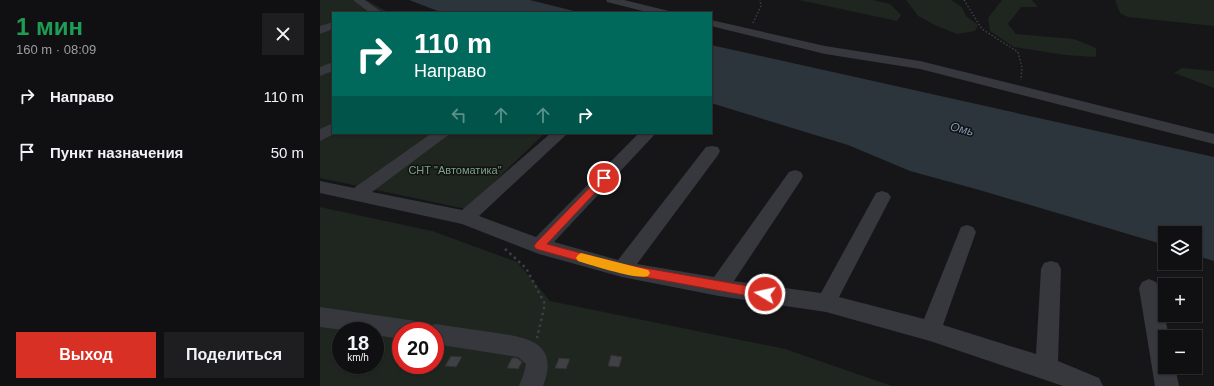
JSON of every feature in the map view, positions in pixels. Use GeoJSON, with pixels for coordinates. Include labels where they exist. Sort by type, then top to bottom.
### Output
{"type":"FeatureCollection","features":[{"type":"Feature","properties":{"kind":"street"},"geometry":{"type":"LineString","coordinates":[[358,0],[372,12]]}},
{"type":"Feature","properties":{"kind":"street"},"geometry":{"type":"LineString","coordinates":[[612,0],[661,12]]}},
{"type":"Feature","properties":{"kind":"street"},"geometry":{"type":"LineString","coordinates":[[712,23],[851,55],[920,65],[1214,139]]}},
{"type":"Feature","properties":{"kind":"street"},"geometry":{"type":"LineString","coordinates":[[320,30],[332,25]]}},
{"type":"Feature","properties":{"kind":"street"},"geometry":{"type":"LineString","coordinates":[[320,72],[332,66]]}},
{"type":"Feature","properties":{"kind":"street"},"geometry":{"type":"LineString","coordinates":[[320,136],[332,129]]}},
{"type":"Feature","properties":{"kind":"street"},"geometry":{"type":"LineString","coordinates":[[356,195],[441,134]]}},
{"type":"Feature","properties":{"kind":"street"},"geometry":{"type":"LineString","coordinates":[[465,218],[559,134]]}},
{"type":"Feature","properties":{"kind":"street"},"geometry":{"type":"LineString","coordinates":[[539,246],[647,134]]}},
{"type":"Feature","properties":{"kind":"street"},"geometry":{"type":"LineString","coordinates":[[622,269],[712,151]]}},
{"type":"Feature","properties":{"kind":"street"},"geometry":{"type":"LineString","coordinates":[[719,287],[795,176]]}},
{"type":"Feature","properties":{"kind":"street"},"geometry":{"type":"LineString","coordinates":[[320,187],[465,218],[539,246],[622,269],[719,287],[826,303],[930,331],[1046,368],[1091,386]]}},
{"type":"Feature","properties":{"kind":"street"},"geometry":{"type":"LineString","coordinates":[[826,303],[882,197]]}},
{"type":"Feature","properties":{"kind":"street"},"geometry":{"type":"LineString","coordinates":[[930,331],[967,232]]}},
{"type":"Feature","properties":{"kind":"street"},"geometry":{"type":"LineString","coordinates":[[1046,368],[1051,269]]}},
{"type":"Feature","properties":{"kind":"street"},"geometry":{"type":"LineString","coordinates":[[1149,288],[1167,386]]}},
{"type":"Feature","properties":{"kind":"street"},"geometry":{"type":"LineString","coordinates":[[320,317],[392,328]]}},
{"type":"Feature","properties":{"kind":"street"},"geometry":{"type":"LineString","coordinates":[[444,335],[521,346],[532,352],[536,359],[537,370],[531,386]]}},
{"type":"Feature","properties":{"kind":"path"},"geometry":{"type":"LineString","coordinates":[[760,0],[761,6],[753,25],[770,37]]}},
{"type":"Feature","properties":{"kind":"path"},"geometry":{"type":"LineString","coordinates":[[964,0],[982,29],[1018,52],[1022,68],[1020,90]]}},
{"type":"Feature","properties":{"kind":"path"},"geometry":{"type":"LineString","coordinates":[[504,247],[526,268],[545,304],[539,332],[532,352]]}},
{"type":"Feature","properties":{"kind":"green space","name":"СНТ \"Автоматика\""},"geometry":{"type":"Polygon","coordinates":[[[320,0],[366,0],[388,12],[332,12],[332,134],[544,134],[466,209],[320,178],[320,0]]]}},
{"type":"Feature","properties":{"kind":"green space"},"geometry":{"type":"Polygon","coordinates":[[[799,0],[873,0],[890,4],[901,15],[897,21],[799,0]]]}},
{"type":"Feature","properties":{"kind":"green space"},"geometry":{"type":"Polygon","coordinates":[[[906,0],[951,0],[962,7],[966,16],[978,25],[975,31],[957,34],[918,16],[906,0]]]}},
{"type":"Feature","properties":{"kind":"green space"},"geometry":{"type":"Polygon","coordinates":[[[1002,0],[1032,0],[1038,7],[1021,7],[1008,24],[1016,34],[1074,39],[1096,48],[1096,57],[1065,55],[1014,47],[990,31],[988,18],[1002,0]]]}},
{"type":"Feature","properties":{"kind":"green space"},"geometry":{"type":"Polygon","coordinates":[[[1115,0],[1214,0],[1214,26],[1128,17],[1120,13],[1115,0]]]}},
{"type":"Feature","properties":{"kind":"green space"},"geometry":{"type":"Polygon","coordinates":[[[1182,68],[1214,71],[1214,88],[1174,73],[1182,68]]]}},
{"type":"Feature","properties":{"kind":"green space"},"geometry":{"type":"Polygon","coordinates":[[[320,207],[432,231],[517,262],[550,301],[785,349],[892,386],[320,386],[320,207]]]}},
{"type":"Feature","properties":{"kind":"water"},"geometry":{"type":"Polygon","coordinates":[[[409,0],[530,0],[578,12],[440,12],[409,0]]]}},
{"type":"Feature","properties":{"kind":"water","name":"Омь"},"geometry":{"type":"Polygon","coordinates":[[[712,45],[1214,157],[1214,261],[1202,257],[1202,226],[1158,226],[1158,243],[910,171],[848,145],[712,103],[712,45]]]}},
{"type":"Feature","properties":{"kind":"building"},"geometry":{"type":"Polygon","coordinates":[[[611,355],[622,357],[619,367],[608,366],[611,355]]]}},
{"type":"Feature","properties":{"kind":"building"},"geometry":{"type":"Polygon","coordinates":[[[451,356],[462,357],[456,367],[445,366],[451,356]]]}},
{"type":"Feature","properties":{"kind":"building"},"geometry":{"type":"Polygon","coordinates":[[[512,358],[517,358],[522,362],[518,369],[507,368],[512,358]]]}},
{"type":"Feature","properties":{"kind":"building"},"geometry":{"type":"Polygon","coordinates":[[[559,358],[570,359],[566,369],[555,368],[559,358]]]}},
{"type":"Feature","properties":{"kind":"slow traffic"},"geometry":{"type":"LineString","coordinates":[[581,258],[622,269],[644,273]]}},
{"type":"Feature","properties":{"kind":"route"},"geometry":{"type":"LineString","coordinates":[[604,178],[539,246],[622,269],[765,294]]}}]}
